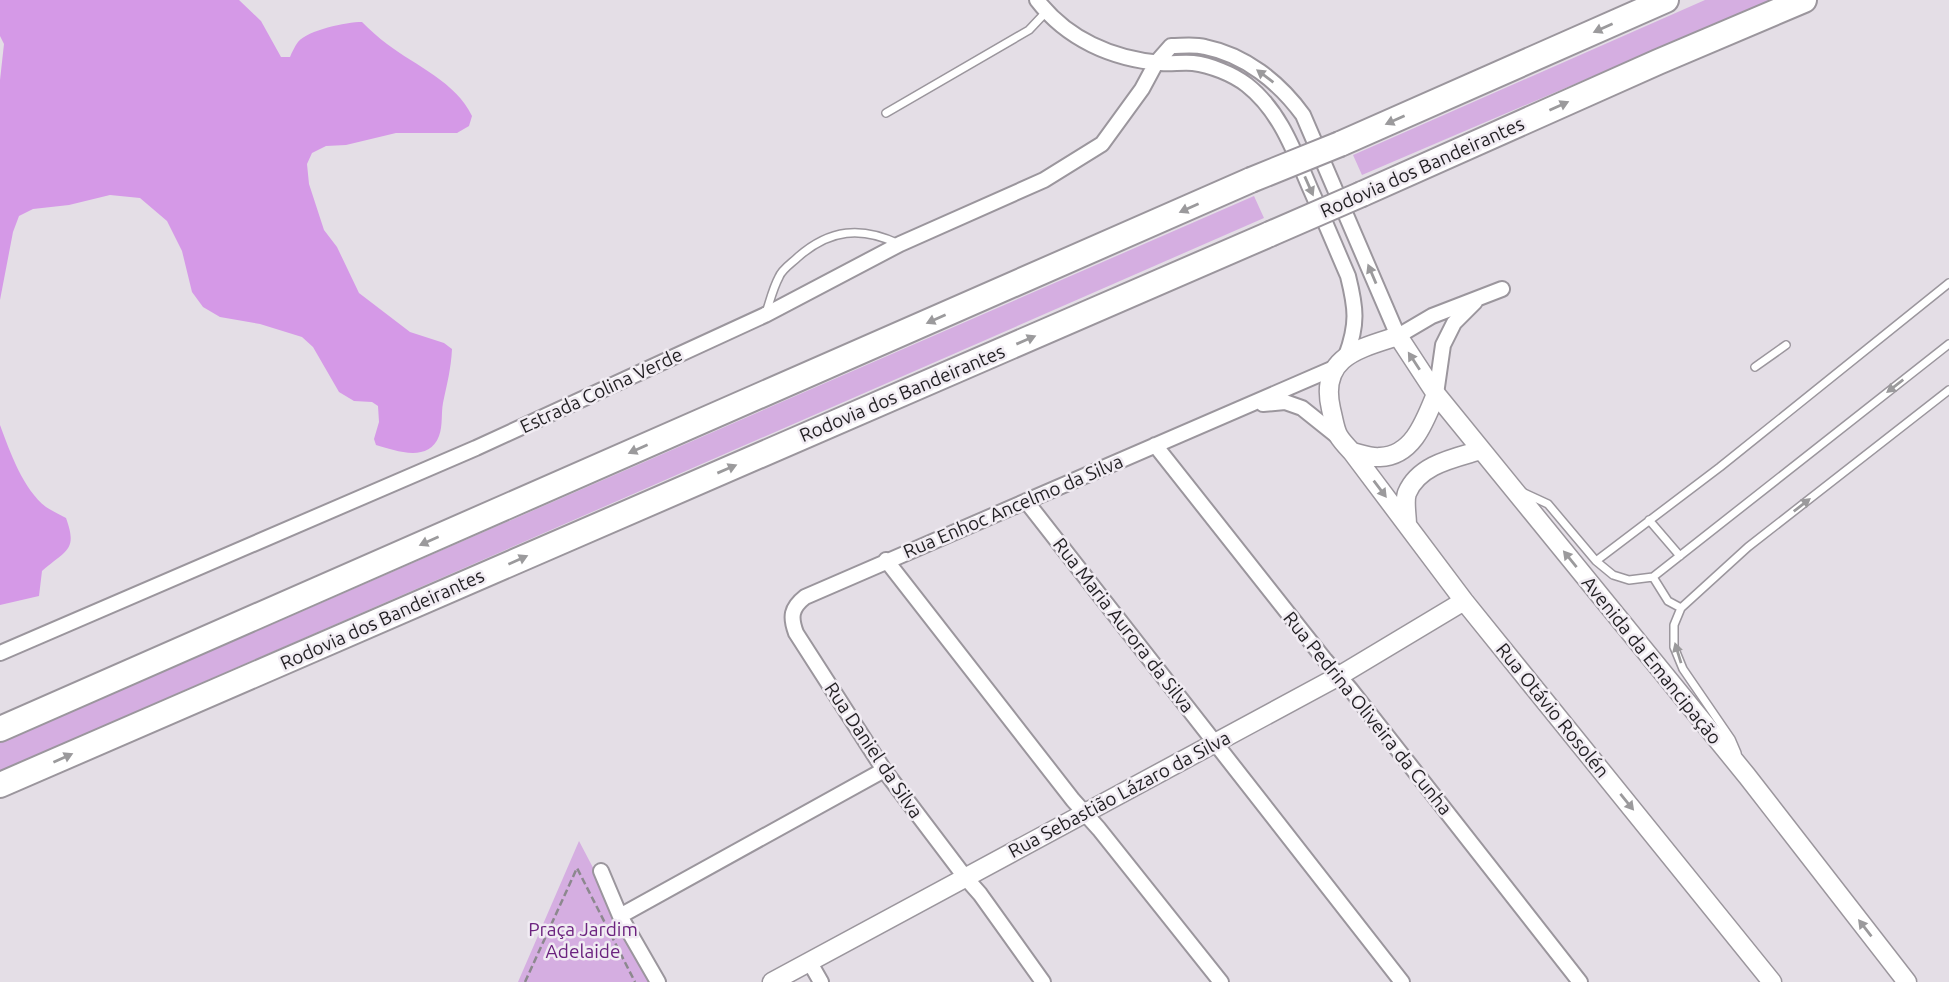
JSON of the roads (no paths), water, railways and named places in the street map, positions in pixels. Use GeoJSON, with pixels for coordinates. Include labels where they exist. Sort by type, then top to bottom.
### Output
{"type":"FeatureCollection","features":[{"type":"Feature","properties":{"kind":"highway"},"geometry":{"type":"LineString","coordinates":[[0,729],[1666,0]]}},
{"type":"Feature","properties":{"kind":"highway","name":"Rodovia dos Bandeirantes"},"geometry":{"type":"LineString","coordinates":[[0,785],[1804,0]]}},
{"type":"Feature","properties":{"kind":"street"},"geometry":{"type":"LineString","coordinates":[[1041,6],[1065,29],[1096,49],[1156,63],[1193,63],[1229,74],[1260,97],[1285,130],[1348,276],[1353,296],[1355,332],[1329,386],[1329,400],[1337,436]]}},
{"type":"Feature","properties":{"kind":"street"},"geometry":{"type":"LineString","coordinates":[[1156,63],[1171,47],[1202,46],[1218,50],[1262,73],[1294,103],[1303,115],[1398,337]]}},
{"type":"Feature","properties":{"kind":"street","name":"Estrada Colina Verde"},"geometry":{"type":"LineString","coordinates":[[0,653],[476,448],[765,315],[900,244],[1044,180],[1102,144],[1142,89],[1156,63]]}},
{"type":"Feature","properties":{"kind":"street"},"geometry":{"type":"LineString","coordinates":[[1340,362],[1367,346],[1398,337],[1432,316],[1502,289]]}},
{"type":"Feature","properties":{"kind":"street"},"geometry":{"type":"LineString","coordinates":[[1352,452],[1378,457],[1394,454],[1406,447],[1425,420],[1436,394],[1443,345],[1454,323],[1477,300]]}},
{"type":"Feature","properties":{"kind":"street","name":"Avenida da Emancipação"},"geometry":{"type":"LineString","coordinates":[[1398,337],[1436,394],[1748,776],[1907,982]]}},
{"type":"Feature","properties":{"kind":"street","name":"Rua Enhoc Ancelmo da Silva"},"geometry":{"type":"LineString","coordinates":[[791,619],[795,605],[805,597],[1248,406],[1340,362]]}},
{"type":"Feature","properties":{"kind":"street","name":"Rua Enhoc Ancelmo da Silva"},"geometry":{"type":"LineString","coordinates":[[1248,406],[1285,402],[1302,408],[1337,436]]}},
{"type":"Feature","properties":{"kind":"street","name":"Rua Otávio Rosolén"},"geometry":{"type":"LineString","coordinates":[[1337,436],[1352,452],[1464,601],[1772,982]]}},
{"type":"Feature","properties":{"kind":"street","name":"Rua Pedrina Oliveira da Cunha"},"geometry":{"type":"LineString","coordinates":[[1155,445],[1580,982]]}},
{"type":"Feature","properties":{"kind":"street"},"geometry":{"type":"LineString","coordinates":[[1407,525],[1406,495],[1418,476],[1446,460],[1481,450]]}},
{"type":"Feature","properties":{"kind":"street","name":"Rua Maria Aurora da Silva"},"geometry":{"type":"LineString","coordinates":[[1026,501],[1402,982]]}},
{"type":"Feature","properties":{"kind":"street"},"geometry":{"type":"LineString","coordinates":[[886,560],[1073,800],[1221,982]]}},
{"type":"Feature","properties":{"kind":"street","name":"Rua Sebastião Lázaro da Silva"},"geometry":{"type":"LineString","coordinates":[[772,982],[1339,676],[1464,601]]}},
{"type":"Feature","properties":{"kind":"street","name":"Rua Daniel da Silva"},"geometry":{"type":"LineString","coordinates":[[791,619],[796,633],[884,770],[1044,982]]}},
{"type":"Feature","properties":{"kind":"street"},"geometry":{"type":"LineString","coordinates":[[620,916],[884,770]]}},
{"type":"Feature","properties":{"kind":"street"},"geometry":{"type":"LineString","coordinates":[[601,871],[620,916],[658,982]]}},
{"type":"Feature","properties":{"kind":"street"},"geometry":{"type":"LineString","coordinates":[[809,961],[821,982]]}},
{"type":"Feature","properties":{"kind":"lane"},"geometry":{"type":"LineString","coordinates":[[886,113],[1029,30],[1041,6]]}},
{"type":"Feature","properties":{"kind":"lane"},"geometry":{"type":"LineString","coordinates":[[765,315],[780,274],[827,237],[859,232],[882,236],[900,244]]}},
{"type":"Feature","properties":{"kind":"lane"},"geometry":{"type":"LineString","coordinates":[[1596,561],[1720,467],[1949,283]]}},
{"type":"Feature","properties":{"kind":"lane"},"geometry":{"type":"LineString","coordinates":[[1509,485],[1548,504],[1596,561],[1613,575],[1629,580],[1653,577],[1949,344]]}},
{"type":"Feature","properties":{"kind":"lane"},"geometry":{"type":"LineString","coordinates":[[1755,368],[1786,345]]}},
{"type":"Feature","properties":{"kind":"lane"},"geometry":{"type":"LineString","coordinates":[[1748,776],[1731,739],[1683,669],[1674,647],[1674,625],[1681,608],[1748,547],[1949,390]]}},
{"type":"Feature","properties":{"kind":"lane"},"geometry":{"type":"LineString","coordinates":[[1649,520],[1680,556]]}},
{"type":"Feature","properties":{"kind":"lane"},"geometry":{"type":"LineString","coordinates":[[1653,577],[1668,601],[1681,608]]}},
{"type":"Feature","properties":{"kind":"park label","name":"Praça Jardim Adelaide"},"geometry":{"type":"Point","coordinates":[583,940]}}]}
